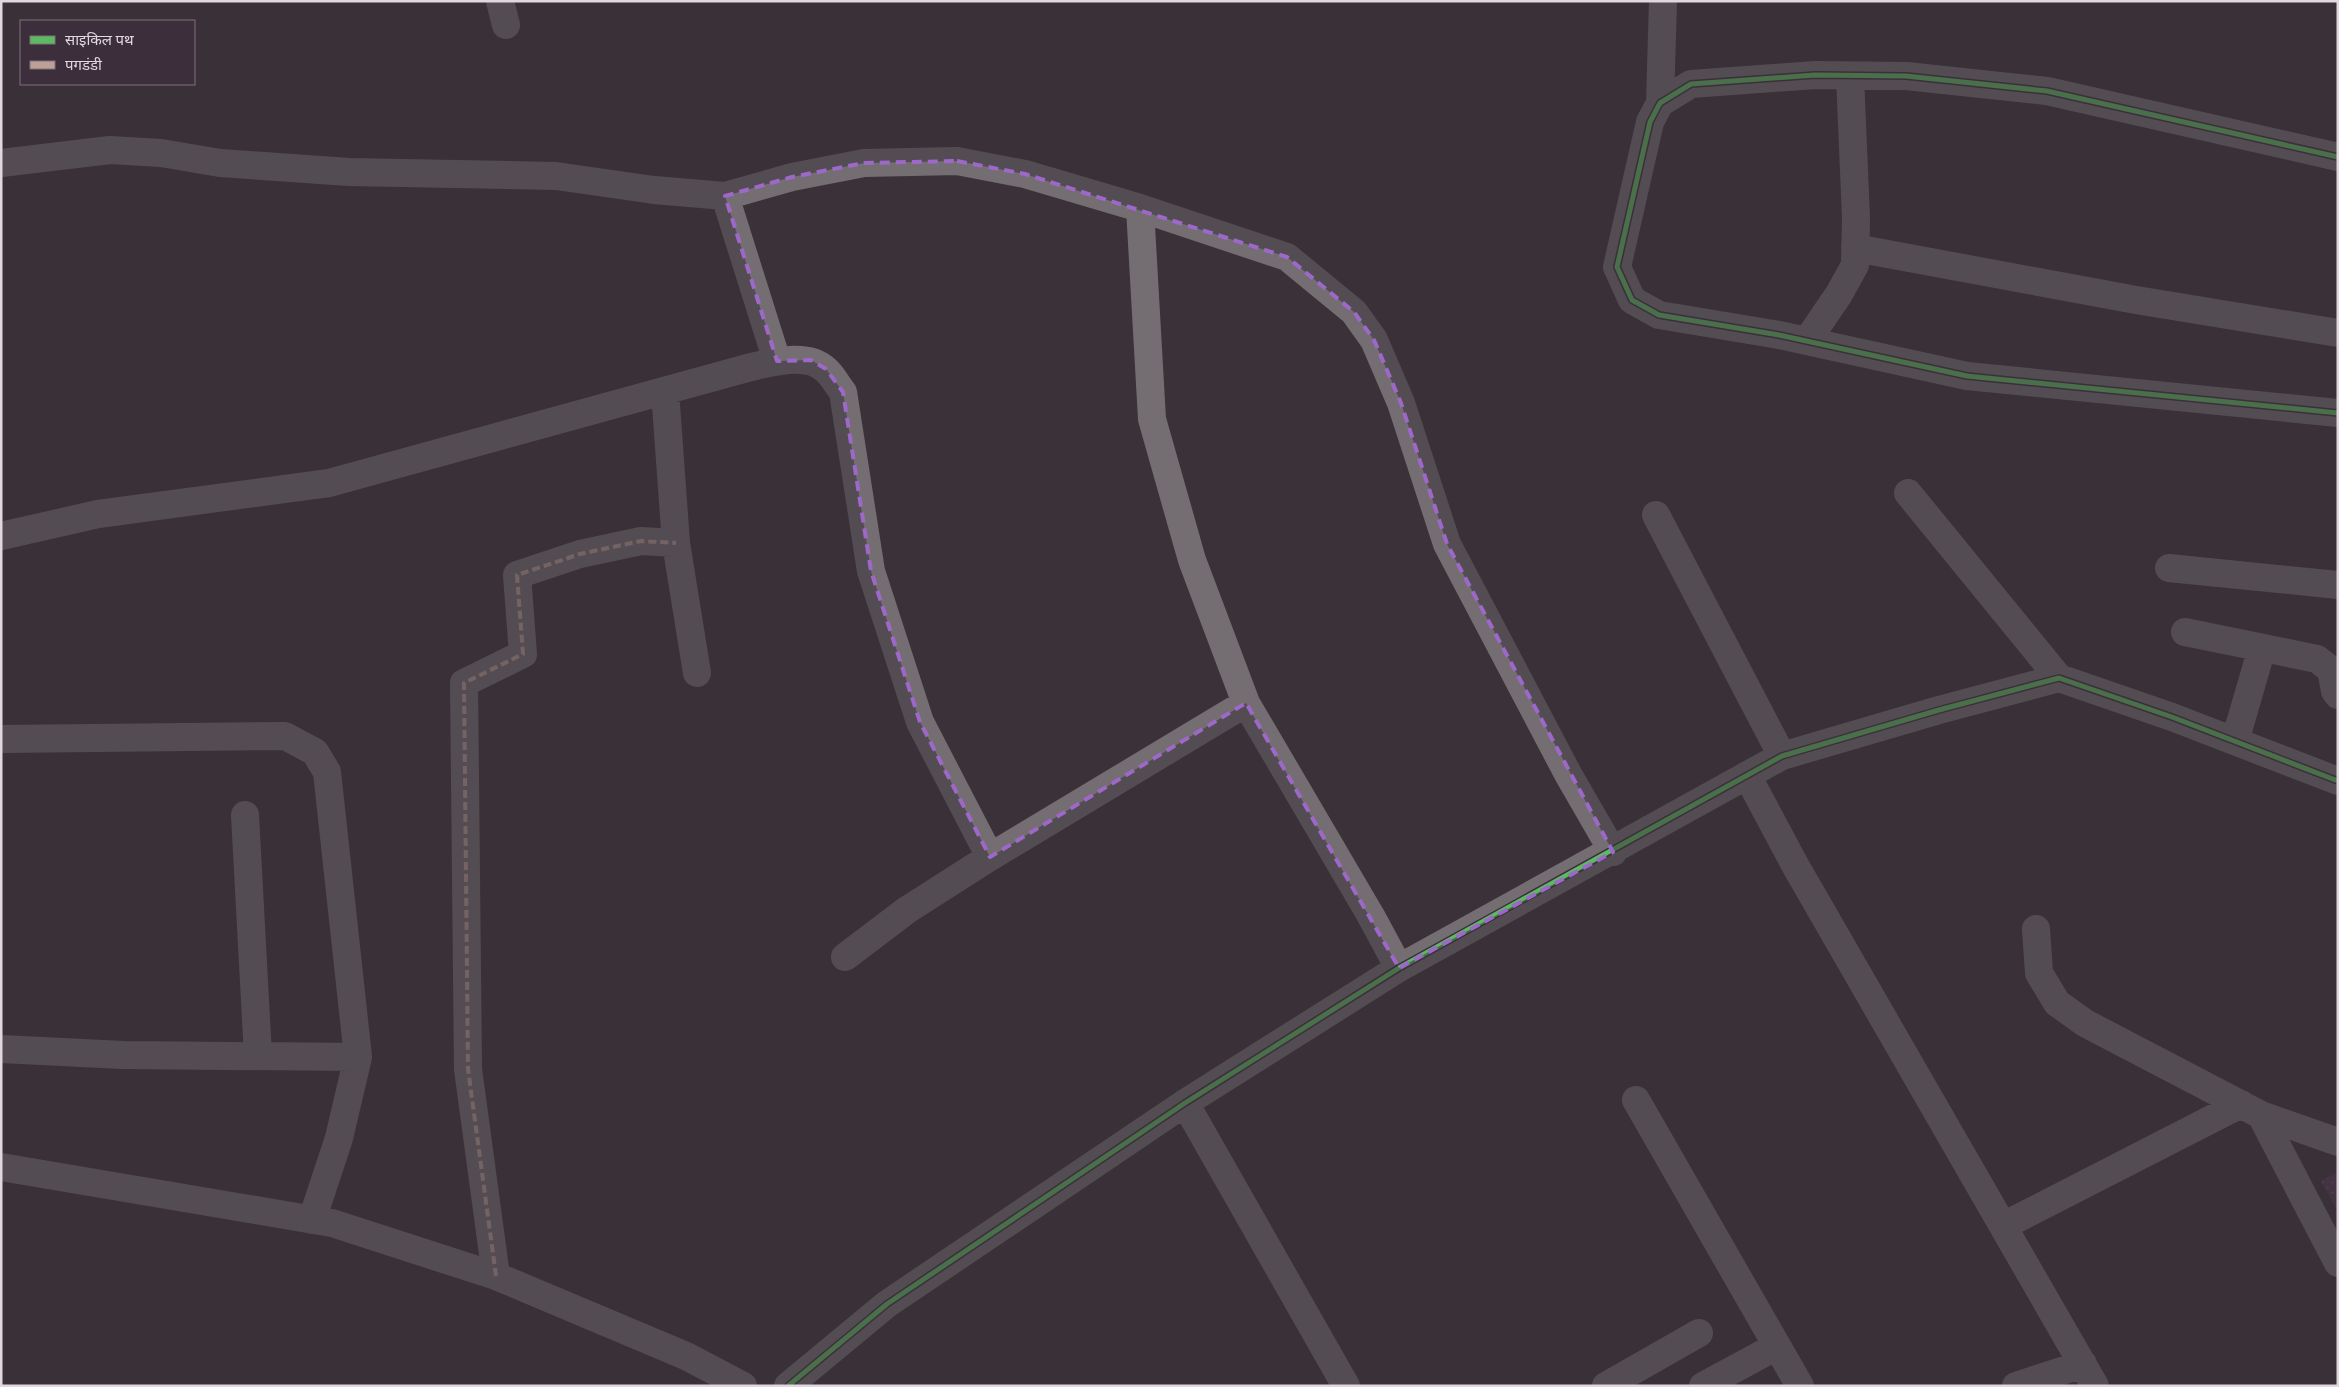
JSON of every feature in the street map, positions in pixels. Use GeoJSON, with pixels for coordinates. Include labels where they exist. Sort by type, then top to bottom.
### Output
{"type":"FeatureCollection","features":[{"type":"Feature","properties":{"kind":"street"},"geometry":{"type":"LineString","coordinates":[[1663,1],[1660,103],[1650,122],[1617,267],[1632,300],[1659,315],[1807,341],[1967,376],[2338,413]]}},
{"type":"Feature","properties":{"kind":"street"},"geometry":{"type":"LineString","coordinates":[[1660,103],[1691,84],[1815,75],[1906,76],[2047,91],[2338,157]]}},
{"type":"Feature","properties":{"kind":"street"},"geometry":{"type":"LineString","coordinates":[[1807,341],[1839,294],[1855,265],[1856,218],[1850,76]]}},
{"type":"Feature","properties":{"kind":"street"},"geometry":{"type":"LineString","coordinates":[[1,163],[110,150],[161,153],[220,163],[349,172],[556,176],[654,190],[725,196],[792,177],[864,162],[957,161],[1025,174],[1140,208],[1287,257],[1354,312],[1374,340],[1401,403],[1446,544],[1563,766],[1613,852]]}},
{"type":"Feature","properties":{"kind":"street"},"geometry":{"type":"LineString","coordinates":[[725,196],[777,361]]}},
{"type":"Feature","properties":{"kind":"street"},"geometry":{"type":"LineString","coordinates":[[1140,208],[1152,419],[1192,560],[1246,703],[1371,916],[1399,968]]}},
{"type":"Feature","properties":{"kind":"street"},"geometry":{"type":"LineString","coordinates":[[1855,248],[2136,300],[2338,333]]}},
{"type":"Feature","properties":{"kind":"street"},"geometry":{"type":"LineString","coordinates":[[1,536],[98,514],[329,483],[777,361],[811,360],[826,369],[843,392],[871,571],[920,722],[990,857]]}},
{"type":"Feature","properties":{"kind":"street"},"geometry":{"type":"LineString","coordinates":[[665,391],[676,543],[696,673]]}},
{"type":"Feature","properties":{"kind":"street"},"geometry":{"type":"LineString","coordinates":[[1908,493],[2059,678],[2235,741],[2338,781]]}},
{"type":"Feature","properties":{"kind":"street"},"geometry":{"type":"LineString","coordinates":[[1656,516],[1782,756]]}},
{"type":"Feature","properties":{"kind":"street"},"geometry":{"type":"LineString","coordinates":[[496,1276],[468,1069],[464,683],[523,654],[517,575],[580,554],[641,541],[676,543]]}},
{"type":"Feature","properties":{"kind":"street"},"geometry":{"type":"LineString","coordinates":[[2169,568],[2338,585]]}},
{"type":"Feature","properties":{"kind":"street"},"geometry":{"type":"LineString","coordinates":[[2185,632],[2317,659],[2332,670],[2335,691],[2338,694]]}},
{"type":"Feature","properties":{"kind":"street"},"geometry":{"type":"LineString","coordinates":[[2235,741],[2262,648]]}},
{"type":"Feature","properties":{"kind":"street"},"geometry":{"type":"LineString","coordinates":[[788,1386],[887,1304],[1185,1103],[1399,968],[1613,852],[1782,756],[1939,710],[2059,678]]}},
{"type":"Feature","properties":{"kind":"street"},"geometry":{"type":"LineString","coordinates":[[845,958],[907,910],[990,857],[1246,703]]}},
{"type":"Feature","properties":{"kind":"street"},"geometry":{"type":"LineString","coordinates":[[1,739],[285,736],[315,752],[327,772],[358,1057],[339,1138],[312,1220]]}},
{"type":"Feature","properties":{"kind":"street"},"geometry":{"type":"LineString","coordinates":[[1747,775],[1795,865],[2089,1375],[2016,1386]]}},
{"type":"Feature","properties":{"kind":"street"},"geometry":{"type":"LineString","coordinates":[[245,815],[258,1056]]}},
{"type":"Feature","properties":{"kind":"street"},"geometry":{"type":"LineString","coordinates":[[2036,929],[2039,973],[2057,1002],[2085,1023],[2251,1110],[2338,1142]]}},
{"type":"Feature","properties":{"kind":"street"},"geometry":{"type":"LineString","coordinates":[[1,1049],[123,1055],[358,1057]]}},
{"type":"Feature","properties":{"kind":"street"},"geometry":{"type":"LineString","coordinates":[[1636,1100],[1800,1386]]}},
{"type":"Feature","properties":{"kind":"street"},"geometry":{"type":"LineString","coordinates":[[1185,1103],[1346,1386]]}},
{"type":"Feature","properties":{"kind":"street"},"geometry":{"type":"LineString","coordinates":[[2003,1226],[2251,1110]]}},
{"type":"Feature","properties":{"kind":"street"},"geometry":{"type":"LineString","coordinates":[[2251,1110],[2338,1263]]}},
{"type":"Feature","properties":{"kind":"street"},"geometry":{"type":"LineString","coordinates":[[1,1167],[332,1224],[496,1276],[686,1356],[742,1386]]}},
{"type":"Feature","properties":{"kind":"street"},"geometry":{"type":"LineString","coordinates":[[1606,1386],[1699,1333]]}},
{"type":"Feature","properties":{"kind":"street"},"geometry":{"type":"LineString","coordinates":[[1703,1386],[1776,1346]]}},
{"type":"Feature","properties":{"kind":"highlighted area"},"geometry":{"type":"Polygon","coordinates":[[[957,161],[1025,174],[1287,257],[1354,312],[1374,340],[1401,403],[1447,544],[1613,852],[1399,968],[1246,703],[990,857],[920,722],[871,571],[843,392],[826,369],[811,360],[777,361],[725,196],[792,177],[864,163],[957,161]]]}},
{"type":"Feature","properties":{"kind":"shaded area"},"geometry":{"type":"Polygon","coordinates":[[[2338,1172],[2338,1212],[2321,1181],[2338,1172]]]}},
{"type":"Feature","properties":{"kind":"marked path"},"geometry":{"type":"LineString","coordinates":[[496,1276],[468,1069],[464,683],[523,654],[517,575],[580,554],[641,541],[676,543]]}},
{"type":"Feature","properties":{"kind":"cycle path"},"geometry":{"type":"LineString","coordinates":[[2338,157],[2047,91],[1906,76],[1815,75],[1691,84],[1660,103],[1650,122],[1617,267],[1632,300],[1659,315],[1779,335],[1967,376],[2338,413]]}},
{"type":"Feature","properties":{"kind":"cycle path"},"geometry":{"type":"LineString","coordinates":[[788,1386],[887,1304],[1185,1103],[1399,968],[1782,756],[1939,710],[2059,678],[2172,717],[2338,781]]}}]}
